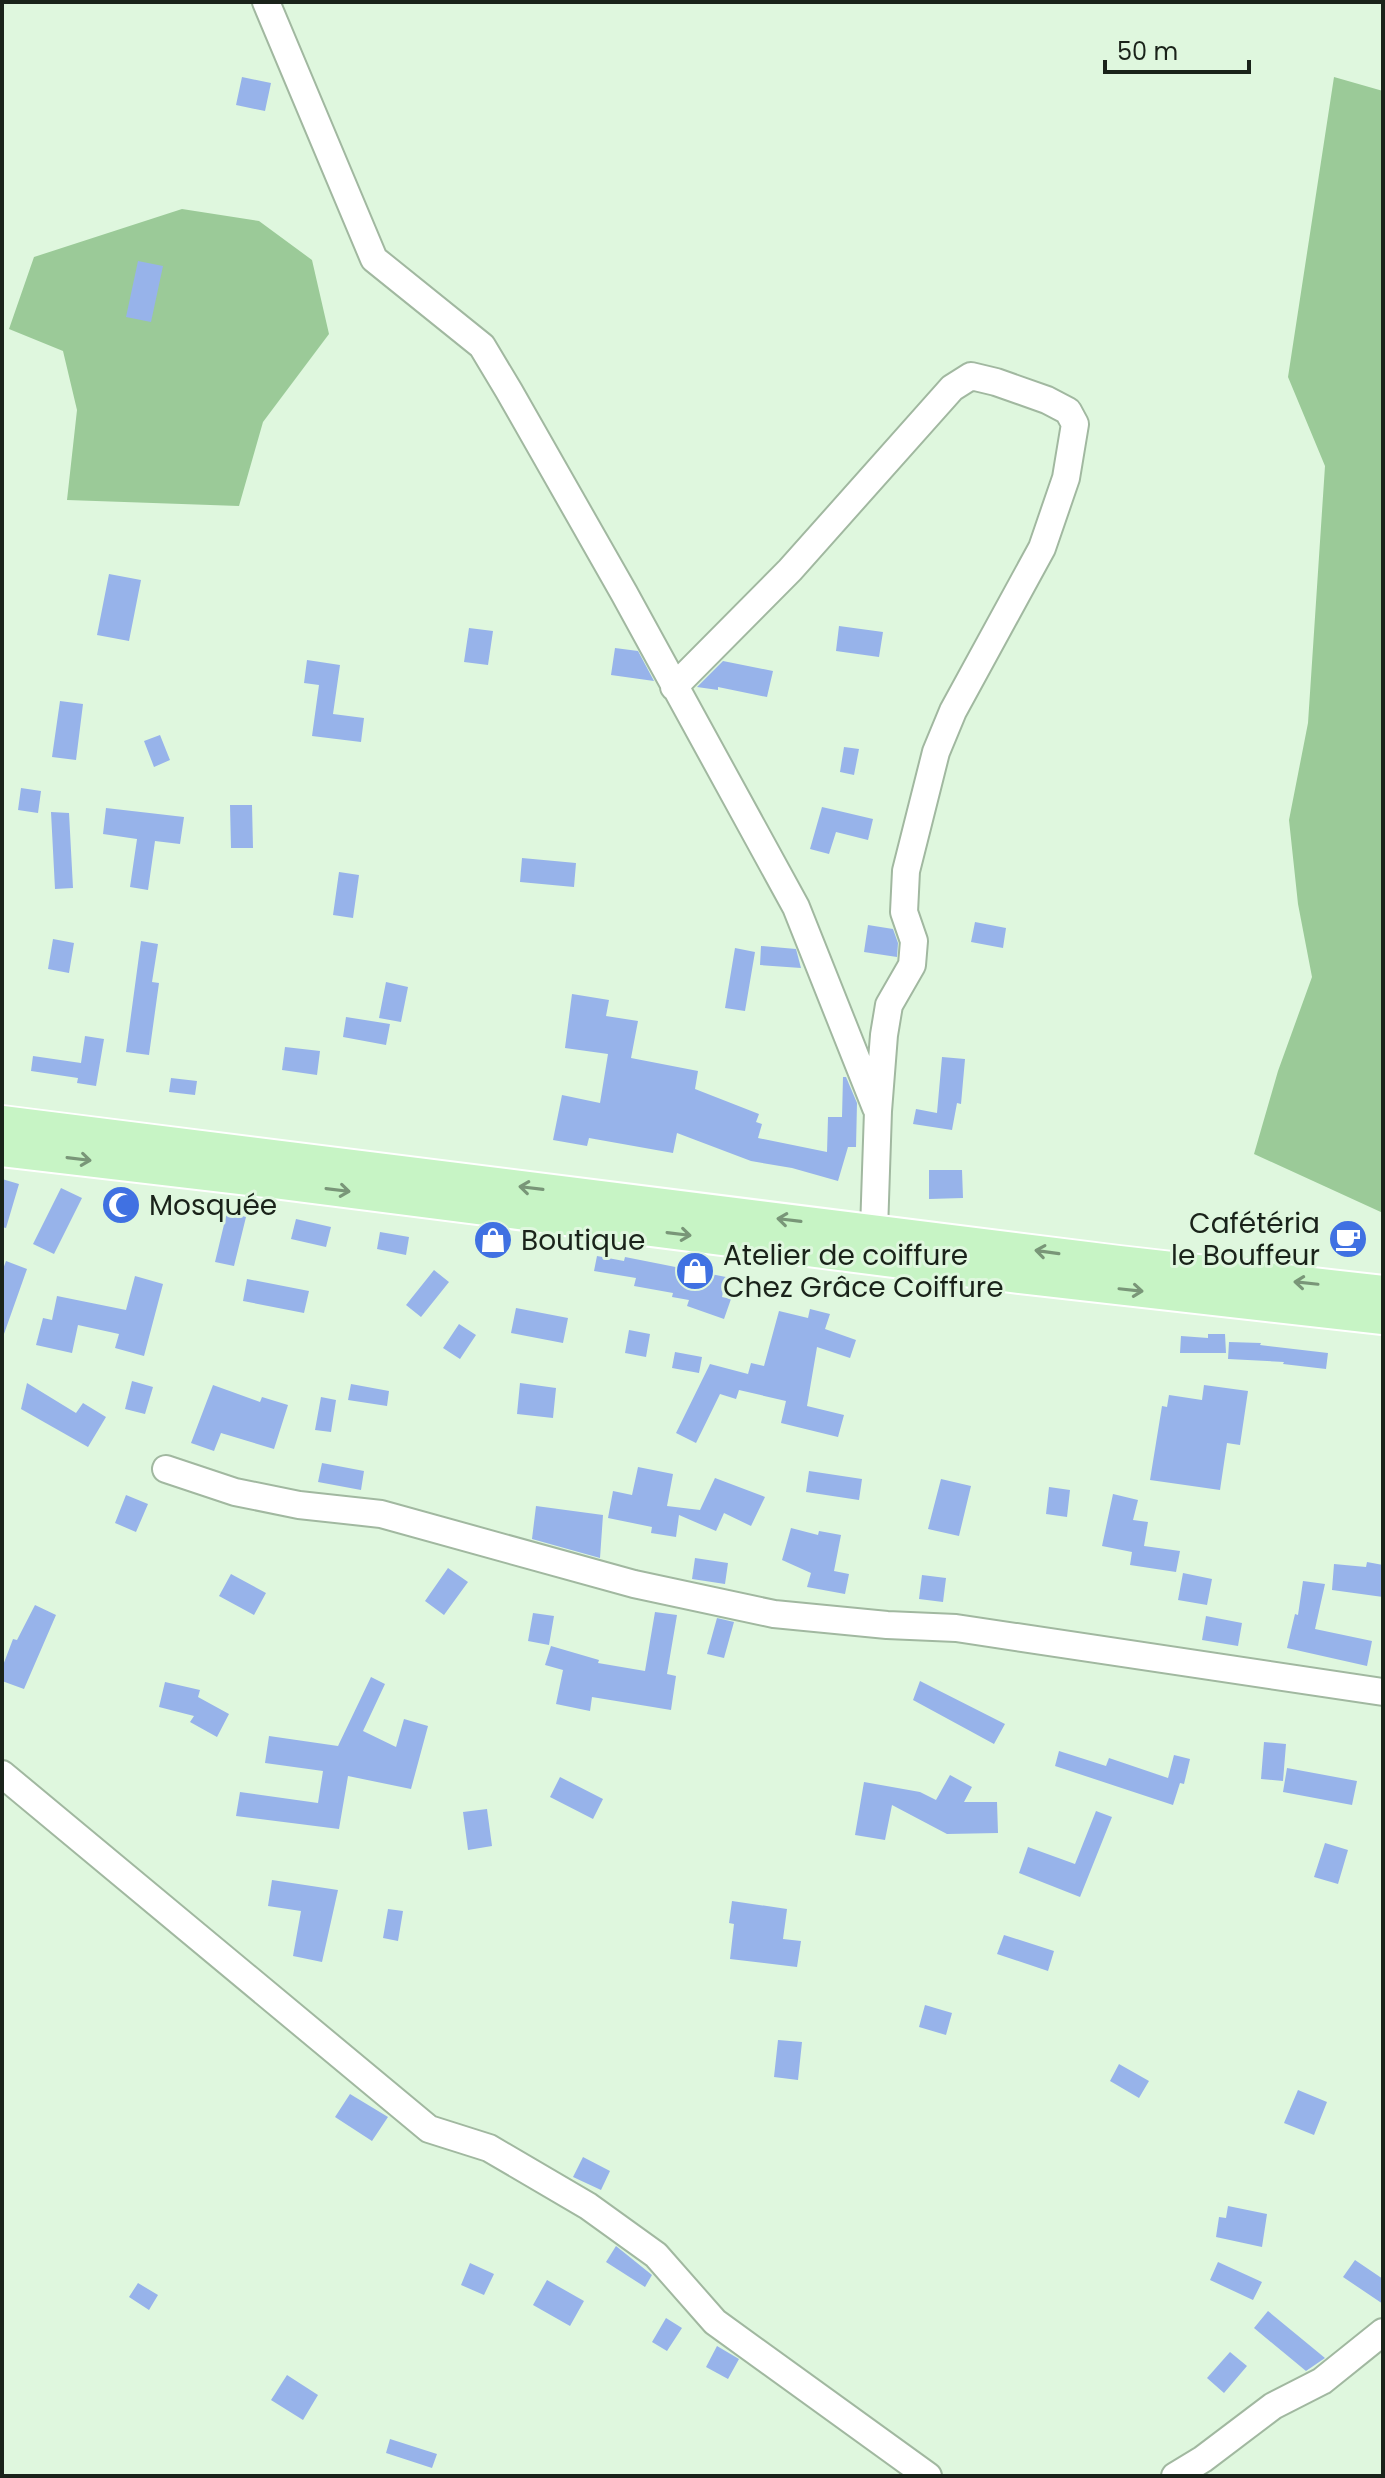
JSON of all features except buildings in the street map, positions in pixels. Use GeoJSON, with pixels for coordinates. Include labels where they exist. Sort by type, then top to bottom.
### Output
{"type":"FeatureCollection","features":[{"type":"Feature","properties":{"kind":"main road"},"geometry":{"type":"LineString","coordinates":[[2,1122],[1383,1292]]}},
{"type":"Feature","properties":{"kind":"main road"},"geometry":{"type":"LineString","coordinates":[[2,1150],[1012,1277],[1383,1318]]}},
{"type":"Feature","properties":{"kind":"street"},"geometry":{"type":"LineString","coordinates":[[266,2],[374,259],[482,346],[617,580],[796,907],[878,1111]]}},
{"type":"Feature","properties":{"kind":"street"},"geometry":{"type":"LineString","coordinates":[[674,687],[790,570],[964,378],[971,376],[996,382],[1068,411],[1075,424],[1066,478],[1042,548],[953,711],[936,752],[906,871],[904,912],[914,941],[912,965],[889,1005],[878,1111],[874,1230]]}},
{"type":"Feature","properties":{"kind":"street"},"geometry":{"type":"LineString","coordinates":[[166,1469],[235,1492],[299,1505],[381,1514],[634,1584],[774,1614],[956,1628],[1383,1692]]}},
{"type":"Feature","properties":{"kind":"street"},"geometry":{"type":"LineString","coordinates":[[2,1774],[429,2129],[497,2152],[600,2214],[656,2255],[715,2322],[928,2476]]}},
{"type":"Feature","properties":{"kind":"street"},"geometry":{"type":"LineString","coordinates":[[1175,2476],[1203,2459],[1273,2406],[1322,2381],[1383,2332]]}},
{"type":"Feature","properties":{"kind":"green space"},"geometry":{"type":"Polygon","coordinates":[[[1334,77],[1383,91],[1383,1213],[1254,1154],[1278,1071],[1312,977],[1298,904],[1289,820],[1308,723],[1325,466],[1288,377],[1334,77]]]}},
{"type":"Feature","properties":{"kind":"green space"},"geometry":{"type":"Polygon","coordinates":[[[182,209],[259,221],[312,260],[329,334],[263,422],[239,506],[67,500],[77,410],[63,351],[9,329],[34,257],[182,209]]]}},
{"type":"Feature","properties":{"kind":"place","name":"Mosquée"},"geometry":{"type":"Point","coordinates":[121,1205]}},
{"type":"Feature","properties":{"kind":"place","name":"Cafétéria le Bouffeur"},"geometry":{"type":"Point","coordinates":[1348,1239]}},
{"type":"Feature","properties":{"kind":"place","name":"Boutique"},"geometry":{"type":"Point","coordinates":[493,1240]}},
{"type":"Feature","properties":{"kind":"place","name":"Atelier de coiffure Chez Grâce Coiffure"},"geometry":{"type":"Point","coordinates":[695,1271]}}]}
